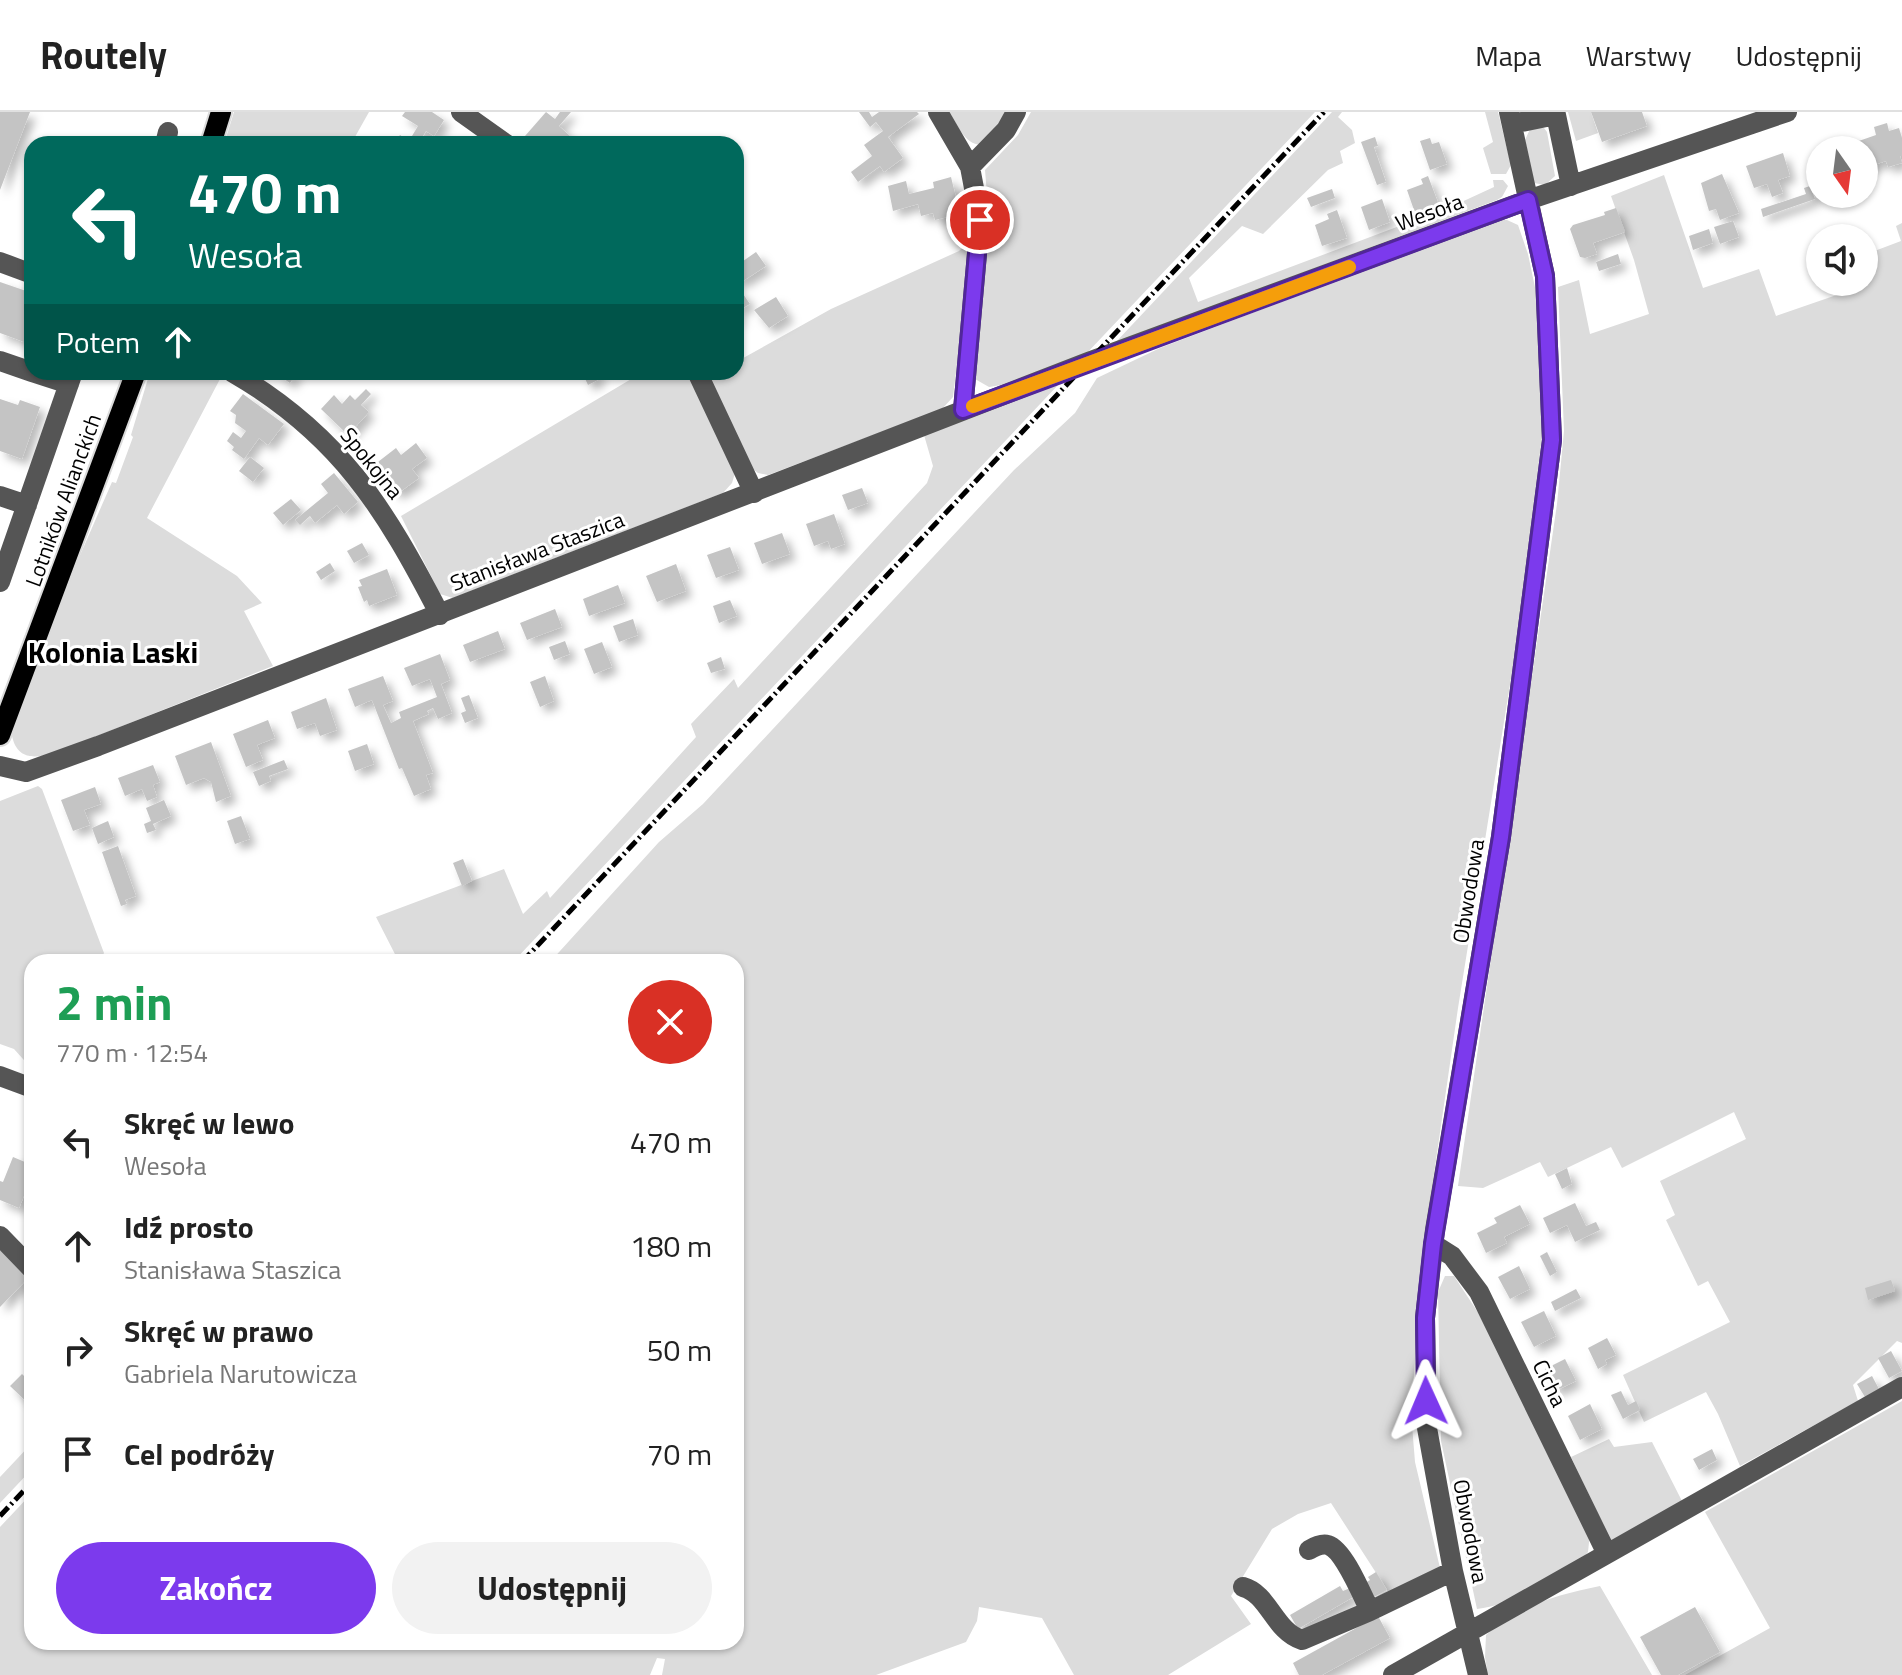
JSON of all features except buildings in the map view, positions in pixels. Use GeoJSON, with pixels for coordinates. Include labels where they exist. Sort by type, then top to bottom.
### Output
{"type":"FeatureCollection","features":[{"type":"Feature","properties":{"kind":"main road"},"geometry":{"type":"LineString","coordinates":[[214,136],[221,112]]}},
{"type":"Feature","properties":{"kind":"main road","name":"Lotników Alianckich"},"geometry":{"type":"LineString","coordinates":[[0,735],[133,380]]}},
{"type":"Feature","properties":{"kind":"street"},"geometry":{"type":"LineString","coordinates":[[461,112],[495,136]]}},
{"type":"Feature","properties":{"kind":"street"},"geometry":{"type":"LineString","coordinates":[[938,112],[970,167],[980,220],[963,410]]}},
{"type":"Feature","properties":{"kind":"street"},"geometry":{"type":"LineString","coordinates":[[970,167],[1006,130],[1016,112]]}},
{"type":"Feature","properties":{"kind":"street","name":"Wesoła"},"geometry":{"type":"LineString","coordinates":[[1088,362],[1528,200],[1787,112]]}},
{"type":"Feature","properties":{"kind":"street"},"geometry":{"type":"LineString","coordinates":[[1511,118],[1556,115],[1571,186]]}},
{"type":"Feature","properties":{"kind":"street","name":"Obwodowa"},"geometry":{"type":"LineString","coordinates":[[1478,1675],[1453,1571],[1427,1428],[1425,1318],[1433,1244],[1501,837],[1552,440],[1545,276],[1511,118]]}},
{"type":"Feature","properties":{"kind":"street"},"geometry":{"type":"LineString","coordinates":[[0,262],[24,271]]}},
{"type":"Feature","properties":{"kind":"street"},"geometry":{"type":"LineString","coordinates":[[0,361],[24,369]]}},
{"type":"Feature","properties":{"kind":"street","name":"Stanisława Staszica"},"geometry":{"type":"LineString","coordinates":[[0,766],[26,772],[440,615],[1088,362]]}},
{"type":"Feature","properties":{"kind":"street"},"geometry":{"type":"LineString","coordinates":[[0,582],[70,380]]}},
{"type":"Feature","properties":{"kind":"street","name":"Spokojna"},"geometry":{"type":"LineString","coordinates":[[245,380],[275,399],[318,434],[346,463],[392,525],[440,615]]}},
{"type":"Feature","properties":{"kind":"street"},"geometry":{"type":"LineString","coordinates":[[701,380],[754,493]]}},
{"type":"Feature","properties":{"kind":"street"},"geometry":{"type":"LineString","coordinates":[[0,496],[27,505]]}},
{"type":"Feature","properties":{"kind":"street"},"geometry":{"type":"LineString","coordinates":[[0,1076],[24,1085]]}},
{"type":"Feature","properties":{"kind":"street"},"geometry":{"type":"LineString","coordinates":[[0,1236],[24,1261]]}},
{"type":"Feature","properties":{"kind":"street","name":"Cicha"},"geometry":{"type":"LineString","coordinates":[[1433,1244],[1452,1256],[1479,1292],[1607,1554]]}},
{"type":"Feature","properties":{"kind":"street"},"geometry":{"type":"LineString","coordinates":[[1393,1675],[1902,1387]]}},
{"type":"Feature","properties":{"kind":"street"},"geometry":{"type":"LineString","coordinates":[[1309,1550],[1317,1545],[1327,1545],[1336,1550],[1345,1561],[1370,1611]]}},
{"type":"Feature","properties":{"kind":"street"},"geometry":{"type":"LineString","coordinates":[[1243,1587],[1251,1590],[1283,1629],[1302,1640],[1453,1571]]}},
{"type":"Feature","properties":{"kind":"shaded area"},"geometry":{"type":"Polygon","coordinates":[[[234,112],[369,112],[356,136],[226,136],[234,112]]]}},
{"type":"Feature","properties":{"kind":"shaded area"},"geometry":{"type":"Polygon","coordinates":[[[949,112],[1010,112],[981,145],[966,138],[949,112]]]}},
{"type":"Feature","properties":{"kind":"shaded area"},"geometry":{"type":"Polygon","coordinates":[[[1031,112],[1315,112],[1086,354],[989,387],[975,379],[989,220],[985,170],[1018,135],[1031,112]]]}},
{"type":"Feature","properties":{"kind":"shaded area"},"geometry":{"type":"Polygon","coordinates":[[[1332,112],[1342,112],[1338,117],[1352,130],[1355,143],[1340,151],[1343,163],[1328,170],[1263,234],[1242,226],[1189,278],[1198,302],[1455,205],[1494,187],[1493,180],[1503,180],[1508,186],[1497,200],[1115,343],[1332,112]]]}},
{"type":"Feature","properties":{"kind":"shaded area"},"geometry":{"type":"Polygon","coordinates":[[[1485,112],[1498,112],[1511,165],[1506,174],[1491,174],[1483,148],[1493,142],[1485,112]]]}},
{"type":"Feature","properties":{"kind":"shaded area"},"geometry":{"type":"Polygon","coordinates":[[[1568,112],[1591,112],[1598,133],[1576,141],[1568,112]]]}},
{"type":"Feature","properties":{"kind":"shaded area"},"geometry":{"type":"Polygon","coordinates":[[[1531,127],[1544,128],[1547,132],[1555,176],[1545,185],[1534,183],[1525,140],[1531,127]]]}},
{"type":"Feature","properties":{"kind":"shaded area"},"geometry":{"type":"Polygon","coordinates":[[[1664,175],[1703,288],[1759,269],[1776,316],[1834,296],[1878,296],[1878,250],[1901,241],[1896,226],[1902,223],[1902,1343],[1897,1341],[1853,1385],[1858,1401],[1740,1466],[1706,1392],[1644,1422],[1623,1375],[1730,1322],[1708,1281],[1698,1286],[1666,1220],[1675,1215],[1660,1181],[1746,1139],[1734,1112],[1622,1168],[1611,1147],[1548,1177],[1540,1162],[1483,1188],[1458,1186],[1557,504],[1564,431],[1558,287],[1579,280],[1590,334],[1649,314],[1611,196],[1664,175]]]}},
{"type":"Feature","properties":{"kind":"shaded area"},"geometry":{"type":"Polygon","coordinates":[[[1498,220],[1518,225],[1528,254],[1537,297],[1543,428],[1517,641],[1424,1243],[1411,1413],[1415,1462],[1440,1568],[1391,1596],[1331,1503],[1298,1514],[1272,1529],[1231,1596],[1251,1624],[1168,1675],[1074,1675],[1042,1618],[979,1607],[977,1621],[966,1642],[876,1675],[662,1675],[665,1659],[657,1658],[650,1675],[0,1675],[0,1527],[24,1502],[24,1650],[744,1650],[744,954],[557,954],[659,842],[703,804],[1014,470],[1075,413],[1097,378],[1160,348],[1498,220]]]}},
{"type":"Feature","properties":{"kind":"shaded area"},"geometry":{"type":"Polygon","coordinates":[[[972,239],[953,397],[942,409],[768,475],[758,473],[749,466],[709,380],[744,380],[744,358],[831,309],[959,251],[972,239]]]}},
{"type":"Feature","properties":{"kind":"shaded area"},"geometry":{"type":"Polygon","coordinates":[[[148,380],[219,380],[147,518],[237,576],[262,603],[244,611],[273,666],[64,749],[29,756],[21,753],[12,736],[74,569],[112,482],[116,483],[133,437],[131,435],[148,380]]]}},
{"type":"Feature","properties":{"kind":"shaded area"},"geometry":{"type":"Polygon","coordinates":[[[630,380],[692,380],[735,473],[732,483],[723,493],[453,598],[440,594],[401,516],[630,380]]]}},
{"type":"Feature","properties":{"kind":"shaded area"},"geometry":{"type":"Polygon","coordinates":[[[1059,384],[521,954],[395,954],[376,917],[504,869],[523,914],[547,891],[550,898],[696,737],[691,724],[734,679],[738,688],[927,483],[933,466],[924,435],[1059,384]]]}},
{"type":"Feature","properties":{"kind":"shaded area"},"geometry":{"type":"Polygon","coordinates":[[[38,786],[42,789],[104,953],[24,954],[24,1060],[14,1049],[0,1044],[0,801],[38,786]]]}},
{"type":"Feature","properties":{"kind":"shaded area"},"geometry":{"type":"Polygon","coordinates":[[[1445,1276],[1454,1276],[1479,1314],[1590,1533],[1588,1552],[1584,1557],[1520,1596],[1477,1609],[1441,1441],[1438,1292],[1445,1276]]]}},
{"type":"Feature","properties":{"kind":"shaded area"},"geometry":{"type":"Polygon","coordinates":[[[1902,1401],[1902,1675],[1685,1675],[1770,1628],[1705,1512],[1902,1401]]]}},
{"type":"Feature","properties":{"kind":"shaded area"},"geometry":{"type":"Polygon","coordinates":[[[1609,1439],[1614,1447],[1652,1442],[1683,1503],[1611,1541],[1571,1457],[1609,1439]]]}},
{"type":"Feature","properties":{"kind":"shaded area"},"geometry":{"type":"Polygon","coordinates":[[[24,1452],[24,1478],[0,1503],[0,1477],[24,1452]]]}},
{"type":"Feature","properties":{"kind":"shaded area"},"geometry":{"type":"Polygon","coordinates":[[[1600,1586],[1652,1675],[1488,1675],[1486,1635],[1525,1609],[1568,1593],[1600,1586]]]}},
{"type":"Feature","properties":{"kind":"railway"},"geometry":{"type":"LineString","coordinates":[[530,954],[1324,112]]}},
{"type":"Feature","properties":{"kind":"railway"},"geometry":{"type":"LineString","coordinates":[[0,1516],[24,1490]]}},
{"type":"Feature","properties":{"kind":"slow traffic"},"geometry":{"type":"LineString","coordinates":[[973,406],[1349,267]]}},
{"type":"Feature","properties":{"kind":"district","name":"Kolonia Laski"},"geometry":{"type":"Point","coordinates":[113,653]}},
{"type":"Feature","properties":{"kind":"route"},"geometry":{"type":"LineString","coordinates":[[980,220],[963,410],[1528,200],[1545,276],[1552,440],[1501,837],[1433,1244],[1425,1318],[1426,1401]]}}]}
